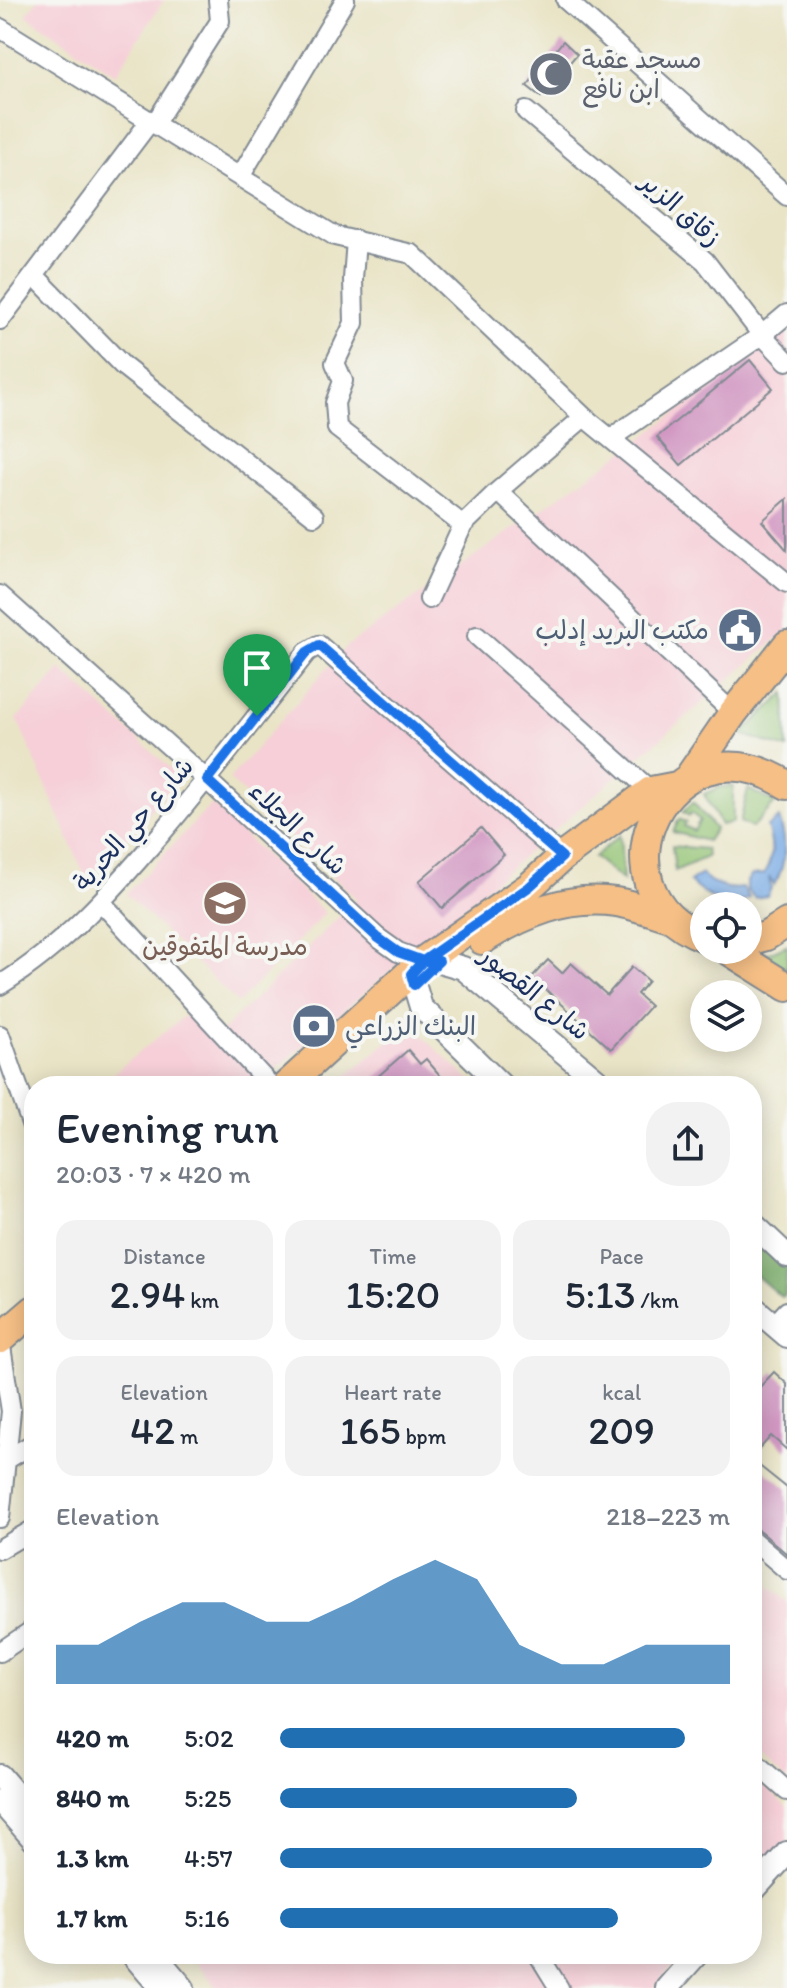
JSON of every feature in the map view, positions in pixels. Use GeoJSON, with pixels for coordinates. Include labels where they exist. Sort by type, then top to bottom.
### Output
{"type":"FeatureCollection","features":[{"type":"Feature","properties":{"kind":"main road"},"geometry":{"type":"LineString","coordinates":[[690,931],[670,917],[656,899],[646,873],[645,845],[652,819],[673,785],[787,645]]}},
{"type":"Feature","properties":{"kind":"main road"},"geometry":{"type":"LineString","coordinates":[[298,1076],[562,857],[673,785],[715,767],[742,766],[768,773],[787,785]]}},
{"type":"Feature","properties":{"kind":"main road"},"geometry":{"type":"LineString","coordinates":[[313,1076],[422,970],[533,912],[569,903],[618,902],[670,917]]}},
{"type":"Feature","properties":{"kind":"main road"},"geometry":{"type":"LineString","coordinates":[[762,937],[787,923]]}},
{"type":"Feature","properties":{"kind":"main road"},"geometry":{"type":"LineString","coordinates":[[750,964],[787,987]]}},
{"type":"Feature","properties":{"kind":"main road"},"geometry":{"type":"LineString","coordinates":[[0,1320],[24,1300]]}},
{"type":"Feature","properties":{"kind":"main road"},"geometry":{"type":"LineString","coordinates":[[0,1340],[24,1319]]}},
{"type":"Feature","properties":{"kind":"street"},"geometry":{"type":"LineString","coordinates":[[0,320],[153,122],[220,21],[218,0]]}},
{"type":"Feature","properties":{"kind":"street"},"geometry":{"type":"LineString","coordinates":[[240,177],[345,0]]}},
{"type":"Feature","properties":{"kind":"street"},"geometry":{"type":"LineString","coordinates":[[566,0],[787,196]]}},
{"type":"Feature","properties":{"kind":"street"},"geometry":{"type":"LineString","coordinates":[[0,28],[335,236],[412,254],[584,417],[787,583]]}},
{"type":"Feature","properties":{"kind":"street","name":"زقاق الزير"},"geometry":{"type":"LineString","coordinates":[[526,111],[705,261],[762,335],[787,361]]}},
{"type":"Feature","properties":{"kind":"street"},"geometry":{"type":"LineString","coordinates":[[356,240],[354,323],[335,363],[343,381],[335,403],[337,428],[463,525]]}},
{"type":"Feature","properties":{"kind":"street"},"geometry":{"type":"LineString","coordinates":[[35,276],[123,366],[314,516]]}},
{"type":"Feature","properties":{"kind":"street"},"geometry":{"type":"LineString","coordinates":[[611,438],[762,335],[787,314]]}},
{"type":"Feature","properties":{"kind":"street"},"geometry":{"type":"LineString","coordinates":[[429,599],[463,525],[584,417]]}},
{"type":"Feature","properties":{"kind":"street"},"geometry":{"type":"LineString","coordinates":[[498,491],[733,713]]}},
{"type":"Feature","properties":{"kind":"street","name":"شارع الجلاء"},"geometry":{"type":"LineString","coordinates":[[0,595],[377,937],[422,970]]}},
{"type":"Feature","properties":{"kind":"street"},"geometry":{"type":"LineString","coordinates":[[477,636],[673,785]]}},
{"type":"Feature","properties":{"kind":"street","name":"شارع حي الحرية"},"geometry":{"type":"LineString","coordinates":[[0,985],[22,971],[102,903],[207,780],[307,652],[319,645],[562,857]]}},
{"type":"Feature","properties":{"kind":"street"},"geometry":{"type":"LineString","coordinates":[[102,903],[262,1076]]}},
{"type":"Feature","properties":{"kind":"street","name":"شارع القصور"},"geometry":{"type":"LineString","coordinates":[[422,970],[463,968],[592,1076]]}},
{"type":"Feature","properties":{"kind":"street"},"geometry":{"type":"LineString","coordinates":[[422,970],[421,1007],[492,1076]]}},
{"type":"Feature","properties":{"kind":"street"},"geometry":{"type":"LineString","coordinates":[[0,1035],[24,1103]]}},
{"type":"Feature","properties":{"kind":"street"},"geometry":{"type":"LineString","coordinates":[[762,1232],[787,1256]]}},
{"type":"Feature","properties":{"kind":"street"},"geometry":{"type":"LineString","coordinates":[[762,1312],[783,1324]]}},
{"type":"Feature","properties":{"kind":"street"},"geometry":{"type":"LineString","coordinates":[[0,1340],[11,1411],[0,1518]]}},
{"type":"Feature","properties":{"kind":"street"},"geometry":{"type":"LineString","coordinates":[[6,1460],[24,1449]]}},
{"type":"Feature","properties":{"kind":"street"},"geometry":{"type":"LineString","coordinates":[[0,1549],[24,1535]]}},
{"type":"Feature","properties":{"kind":"street"},"geometry":{"type":"LineString","coordinates":[[762,1549],[787,1570]]}},
{"type":"Feature","properties":{"kind":"street"},"geometry":{"type":"LineString","coordinates":[[0,1652],[24,1636]]}},
{"type":"Feature","properties":{"kind":"street"},"geometry":{"type":"LineString","coordinates":[[762,1769],[787,1791]]}},
{"type":"Feature","properties":{"kind":"street"},"geometry":{"type":"LineString","coordinates":[[0,1776],[24,1804]]}},
{"type":"Feature","properties":{"kind":"street"},"geometry":{"type":"LineString","coordinates":[[0,1801],[24,1829]]}},
{"type":"Feature","properties":{"kind":"street"},"geometry":{"type":"LineString","coordinates":[[762,1881],[787,1853]]}},
{"type":"Feature","properties":{"kind":"street"},"geometry":{"type":"LineString","coordinates":[[141,1964],[161,1988]]}},
{"type":"Feature","properties":{"kind":"street"},"geometry":{"type":"LineString","coordinates":[[163,1964],[183,1988]]}},
{"type":"Feature","properties":{"kind":"street"},"geometry":{"type":"LineString","coordinates":[[544,1964],[559,1988]]}},
{"type":"Feature","properties":{"kind":"street"},"geometry":{"type":"LineString","coordinates":[[667,1988],[688,1964]]}},
{"type":"Feature","properties":{"kind":"shaded area"},"geometry":{"type":"Polygon","coordinates":[[[38,0],[164,0],[115,75],[26,15],[38,0]]]}},
{"type":"Feature","properties":{"kind":"shaded area"},"geometry":{"type":"Polygon","coordinates":[[[787,330],[787,630],[268,1076],[112,1076],[187,1014],[212,1041],[357,899],[229,779],[347,646],[634,444],[787,330]]]}},
{"type":"Feature","properties":{"kind":"shaded area"},"geometry":{"type":"Polygon","coordinates":[[[61,669],[180,777],[87,881],[17,719],[61,669]]]}},
{"type":"Feature","properties":{"kind":"shaded area","name":"مدرسة المتفوقين"},"geometry":{"type":"Polygon","coordinates":[[[212,804],[325,913],[238,1003],[126,894],[212,804]]]}},
{"type":"Feature","properties":{"kind":"shaded area"},"geometry":{"type":"Polygon","coordinates":[[[409,1024],[465,1076],[346,1076],[409,1024]]]}},
{"type":"Feature","properties":{"kind":"shaded area"},"geometry":{"type":"Polygon","coordinates":[[[762,1581],[787,1602],[787,1782],[762,1760],[762,1581]]]}},
{"type":"Feature","properties":{"kind":"shaded area"},"geometry":{"type":"Polygon","coordinates":[[[762,1784],[787,1807],[787,1841],[762,1868],[762,1784]]]}},
{"type":"Feature","properties":{"kind":"shaded area"},"geometry":{"type":"Polygon","coordinates":[[[197,1964],[675,1964],[653,1988],[218,1988],[197,1964]]]}},
{"type":"Feature","properties":{"kind":"green space"},"geometry":{"type":"Polygon","coordinates":[[[785,693],[787,749],[741,734],[785,693]]]}},
{"type":"Feature","properties":{"kind":"green space"},"geometry":{"type":"Polygon","coordinates":[[[733,786],[733,822],[721,825],[704,794],[720,787],[733,786]]]}},
{"type":"Feature","properties":{"kind":"green space"},"geometry":{"type":"Polygon","coordinates":[[[748,789],[775,803],[752,828],[740,822],[748,789]]]}},
{"type":"Feature","properties":{"kind":"green space"},"geometry":{"type":"Polygon","coordinates":[[[693,802],[715,829],[707,841],[673,832],[679,819],[694,831],[700,820],[691,813],[689,816],[683,812],[693,802]]]}},
{"type":"Feature","properties":{"kind":"green space"},"geometry":{"type":"Polygon","coordinates":[[[620,835],[623,881],[594,857],[620,835]]]}},
{"type":"Feature","properties":{"kind":"green space"},"geometry":{"type":"Polygon","coordinates":[[[672,846],[706,849],[707,857],[675,871],[672,846]]]}},
{"type":"Feature","properties":{"kind":"green space"},"geometry":{"type":"Polygon","coordinates":[[[787,945],[787,975],[762,961],[762,955],[787,945]]]}},
{"type":"Feature","properties":{"kind":"green space"},"geometry":{"type":"Polygon","coordinates":[[[762,1244],[787,1265],[785,1296],[781,1297],[762,1281],[762,1244]]]}},
{"type":"Feature","properties":{"kind":"water"},"geometry":{"type":"Polygon","coordinates":[[[779,818],[784,844],[783,861],[774,885],[769,877],[771,888],[767,896],[762,897],[762,892],[747,890],[747,881],[752,875],[764,874],[770,862],[772,851],[767,827],[779,818]]]}},
{"type":"Feature","properties":{"kind":"water"},"geometry":{"type":"Polygon","coordinates":[[[701,874],[720,886],[743,888],[745,892],[702,892],[690,882],[701,874]]]}},
{"type":"Feature","properties":{"kind":"building"},"geometry":{"type":"Polygon","coordinates":[[[563,41],[577,54],[560,74],[570,85],[561,93],[552,84],[541,97],[527,86],[563,41]]]}},
{"type":"Feature","properties":{"kind":"building"},"geometry":{"type":"Polygon","coordinates":[[[750,360],[773,388],[681,465],[657,437],[750,360]]]}},
{"type":"Feature","properties":{"kind":"building"},"geometry":{"type":"Polygon","coordinates":[[[787,499],[787,550],[762,521],[787,499]]]}},
{"type":"Feature","properties":{"kind":"building"},"geometry":{"type":"Polygon","coordinates":[[[481,828],[504,855],[442,908],[419,881],[481,828]]]}},
{"type":"Feature","properties":{"kind":"building"},"geometry":{"type":"Polygon","coordinates":[[[548,960],[562,973],[571,963],[607,995],[632,967],[648,981],[637,994],[650,1006],[611,1049],[532,977],[548,960]]]}},
{"type":"Feature","properties":{"kind":"building"},"geometry":{"type":"Polygon","coordinates":[[[408,1050],[420,1064],[426,1059],[441,1076],[378,1076],[408,1050]]]}},
{"type":"Feature","properties":{"kind":"building"},"geometry":{"type":"Polygon","coordinates":[[[774,1372],[787,1384],[787,1450],[771,1436],[762,1446],[762,1385],[774,1372]]]}},
{"type":"Feature","properties":{"kind":"building"},"geometry":{"type":"Polygon","coordinates":[[[762,1468],[787,1488],[787,1554],[762,1533],[762,1468]]]}},
{"type":"Feature","properties":{"kind":"place","name":"مسجد عقبة ابن نافع"},"geometry":{"type":"Point","coordinates":[551,74]}},
{"type":"Feature","properties":{"kind":"place","name":"مكتب البريد إدلب"},"geometry":{"type":"Point","coordinates":[740,630]}},
{"type":"Feature","properties":{"kind":"place","name":"مدرسة المتفوقين"},"geometry":{"type":"Point","coordinates":[225,903]}},
{"type":"Feature","properties":{"kind":"place","name":"البنك الزراعي"},"geometry":{"type":"Point","coordinates":[314,1026]}},
{"type":"Feature","properties":{"kind":"route"},"geometry":{"type":"LineString","coordinates":[[257,716],[207,780],[377,937],[398,952],[423,961],[411,974],[414,985],[439,961],[423,961],[529,887],[562,857],[319,645],[307,652],[257,716]]}}]}
